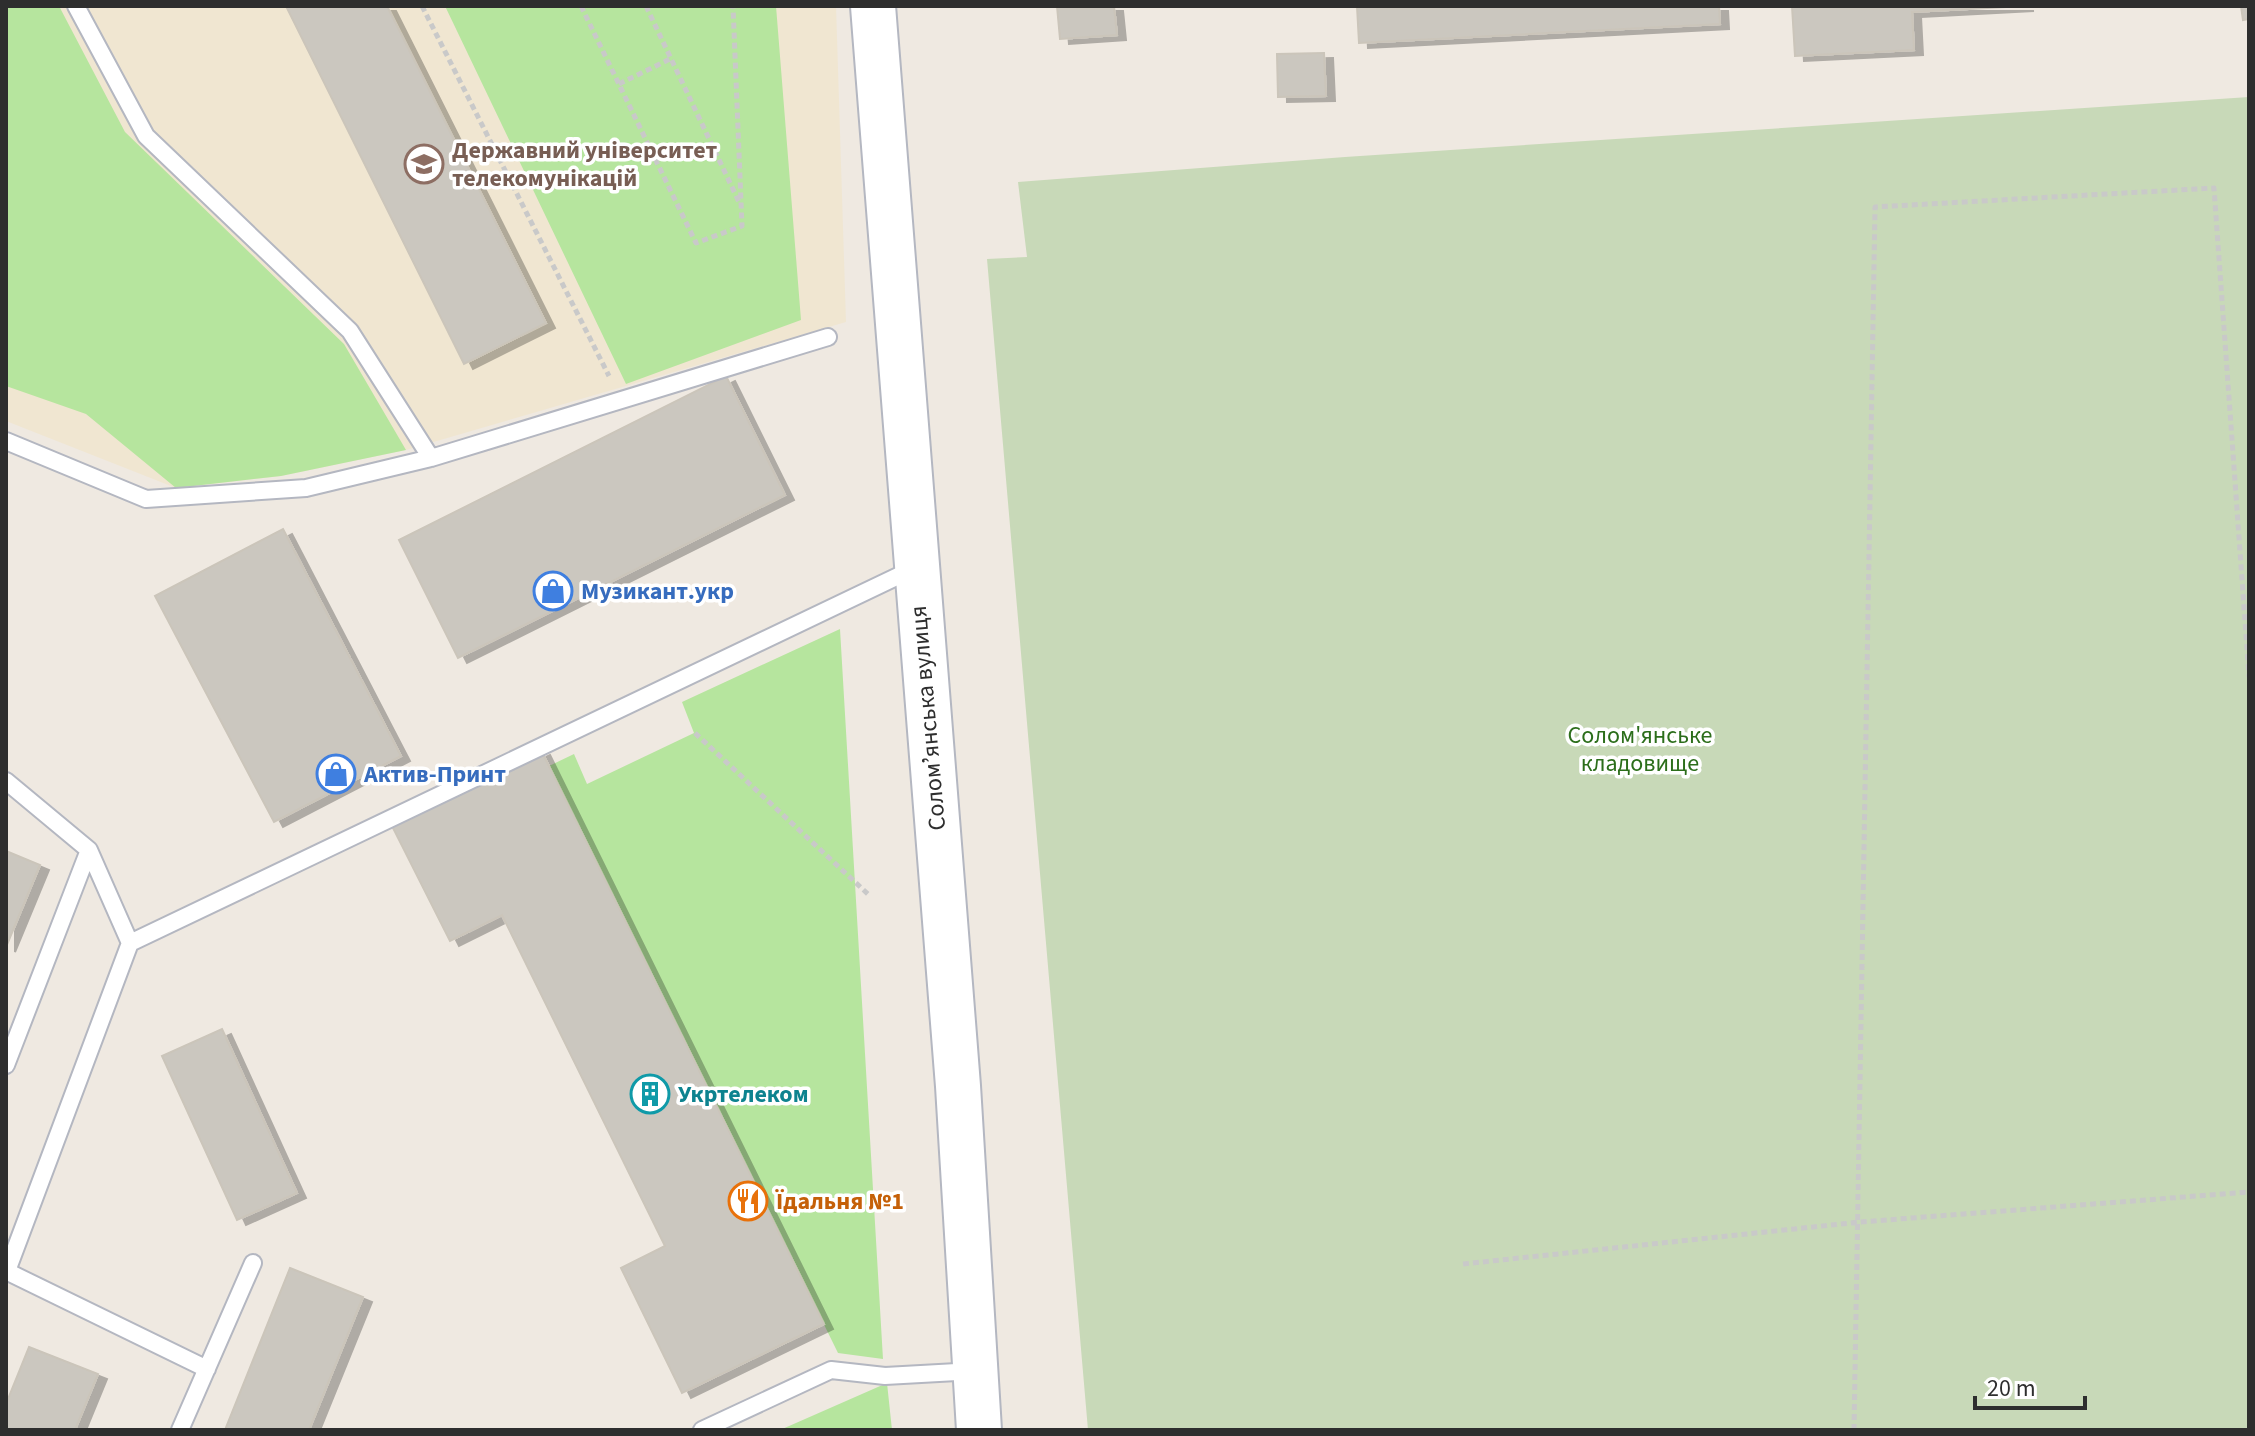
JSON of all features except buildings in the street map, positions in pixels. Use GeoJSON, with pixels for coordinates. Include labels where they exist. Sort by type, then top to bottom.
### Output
{"type":"FeatureCollection","features":[{"type":"Feature","properties":{"kind":"main road","name":"Соломʼянська вулиця"},"geometry":{"type":"LineString","coordinates":[[873,6],[958,1086],[979,1430]]}},
{"type":"Feature","properties":{"kind":"lane"},"geometry":{"type":"LineString","coordinates":[[76,6],[146,136],[350,331],[431,458]]}},
{"type":"Feature","properties":{"kind":"lane"},"geometry":{"type":"LineString","coordinates":[[6,441],[146,499],[306,488],[431,458],[828,337]]}},
{"type":"Feature","properties":{"kind":"lane"},"geometry":{"type":"LineString","coordinates":[[207,1369],[6,1271],[130,943],[916,567]]}},
{"type":"Feature","properties":{"kind":"lane"},"geometry":{"type":"LineString","coordinates":[[6,781],[89,850],[130,943]]}},
{"type":"Feature","properties":{"kind":"lane"},"geometry":{"type":"LineString","coordinates":[[6,1065],[89,850]]}},
{"type":"Feature","properties":{"kind":"lane"},"geometry":{"type":"LineString","coordinates":[[180,1430],[253,1263]]}},
{"type":"Feature","properties":{"kind":"lane"},"geometry":{"type":"LineString","coordinates":[[702,1430],[831,1370],[885,1376],[977,1370]]}},
{"type":"Feature","properties":{"kind":"path"},"geometry":{"type":"LineString","coordinates":[[422,6],[621,401]]}},
{"type":"Feature","properties":{"kind":"path"},"geometry":{"type":"LineString","coordinates":[[581,6],[696,243],[742,226],[733,6]]}},
{"type":"Feature","properties":{"kind":"path"},"geometry":{"type":"LineString","coordinates":[[646,6],[741,206]]}},
{"type":"Feature","properties":{"kind":"path"},"geometry":{"type":"LineString","coordinates":[[619,84],[670,59]]}},
{"type":"Feature","properties":{"kind":"path"},"geometry":{"type":"LineString","coordinates":[[1854,1430],[1860,1222],[1875,207],[2214,188],[2249,677]]}},
{"type":"Feature","properties":{"kind":"path"},"geometry":{"type":"LineString","coordinates":[[695,733],[870,896]]}},
{"type":"Feature","properties":{"kind":"path"},"geometry":{"type":"LineString","coordinates":[[1463,1264],[1860,1222],[2249,1192]]}},
{"type":"Feature","properties":{"kind":"shaded area","name":"Державний університет телекомунікацій"},"geometry":{"type":"Polygon","coordinates":[[[6,6],[836,6],[846,322],[406,450],[281,476],[176,488],[6,421],[6,6]]]}},
{"type":"Feature","properties":{"kind":"green space"},"geometry":{"type":"Polygon","coordinates":[[[6,6],[59,6],[125,132],[344,344],[406,450],[281,476],[176,488],[86,414],[6,386],[6,6]]]}},
{"type":"Feature","properties":{"kind":"green space"},"geometry":{"type":"Polygon","coordinates":[[[445,6],[776,6],[801,320],[626,384],[445,6]]]}},
{"type":"Feature","properties":{"kind":"green space","name":"Солом'янське кладовище"},"geometry":{"type":"Polygon","coordinates":[[[2249,97],[2249,1430],[1088,1430],[987,259],[1027,257],[1018,182],[1345,157],[2249,97]]]}},
{"type":"Feature","properties":{"kind":"green space"},"geometry":{"type":"Polygon","coordinates":[[[840,629],[883,1359],[838,1353],[549,766],[574,754],[587,784],[694,733],[682,702],[840,629]]]}},
{"type":"Feature","properties":{"kind":"green space"},"geometry":{"type":"Polygon","coordinates":[[[887,1383],[892,1430],[780,1430],[887,1383]]]}},
{"type":"Feature","properties":{"kind":"place","name":"Державний університет телекомунікацій"},"geometry":{"type":"Point","coordinates":[424,164]}},
{"type":"Feature","properties":{"kind":"place","name":"Музикант.укр"},"geometry":{"type":"Point","coordinates":[553,591]}},
{"type":"Feature","properties":{"kind":"place","name":"Актив-Принт"},"geometry":{"type":"Point","coordinates":[336,774]}},
{"type":"Feature","properties":{"kind":"place","name":"Укртелеком"},"geometry":{"type":"Point","coordinates":[650,1094]}},
{"type":"Feature","properties":{"kind":"place","name":"Їдальня №1"},"geometry":{"type":"Point","coordinates":[748,1201]}}]}
